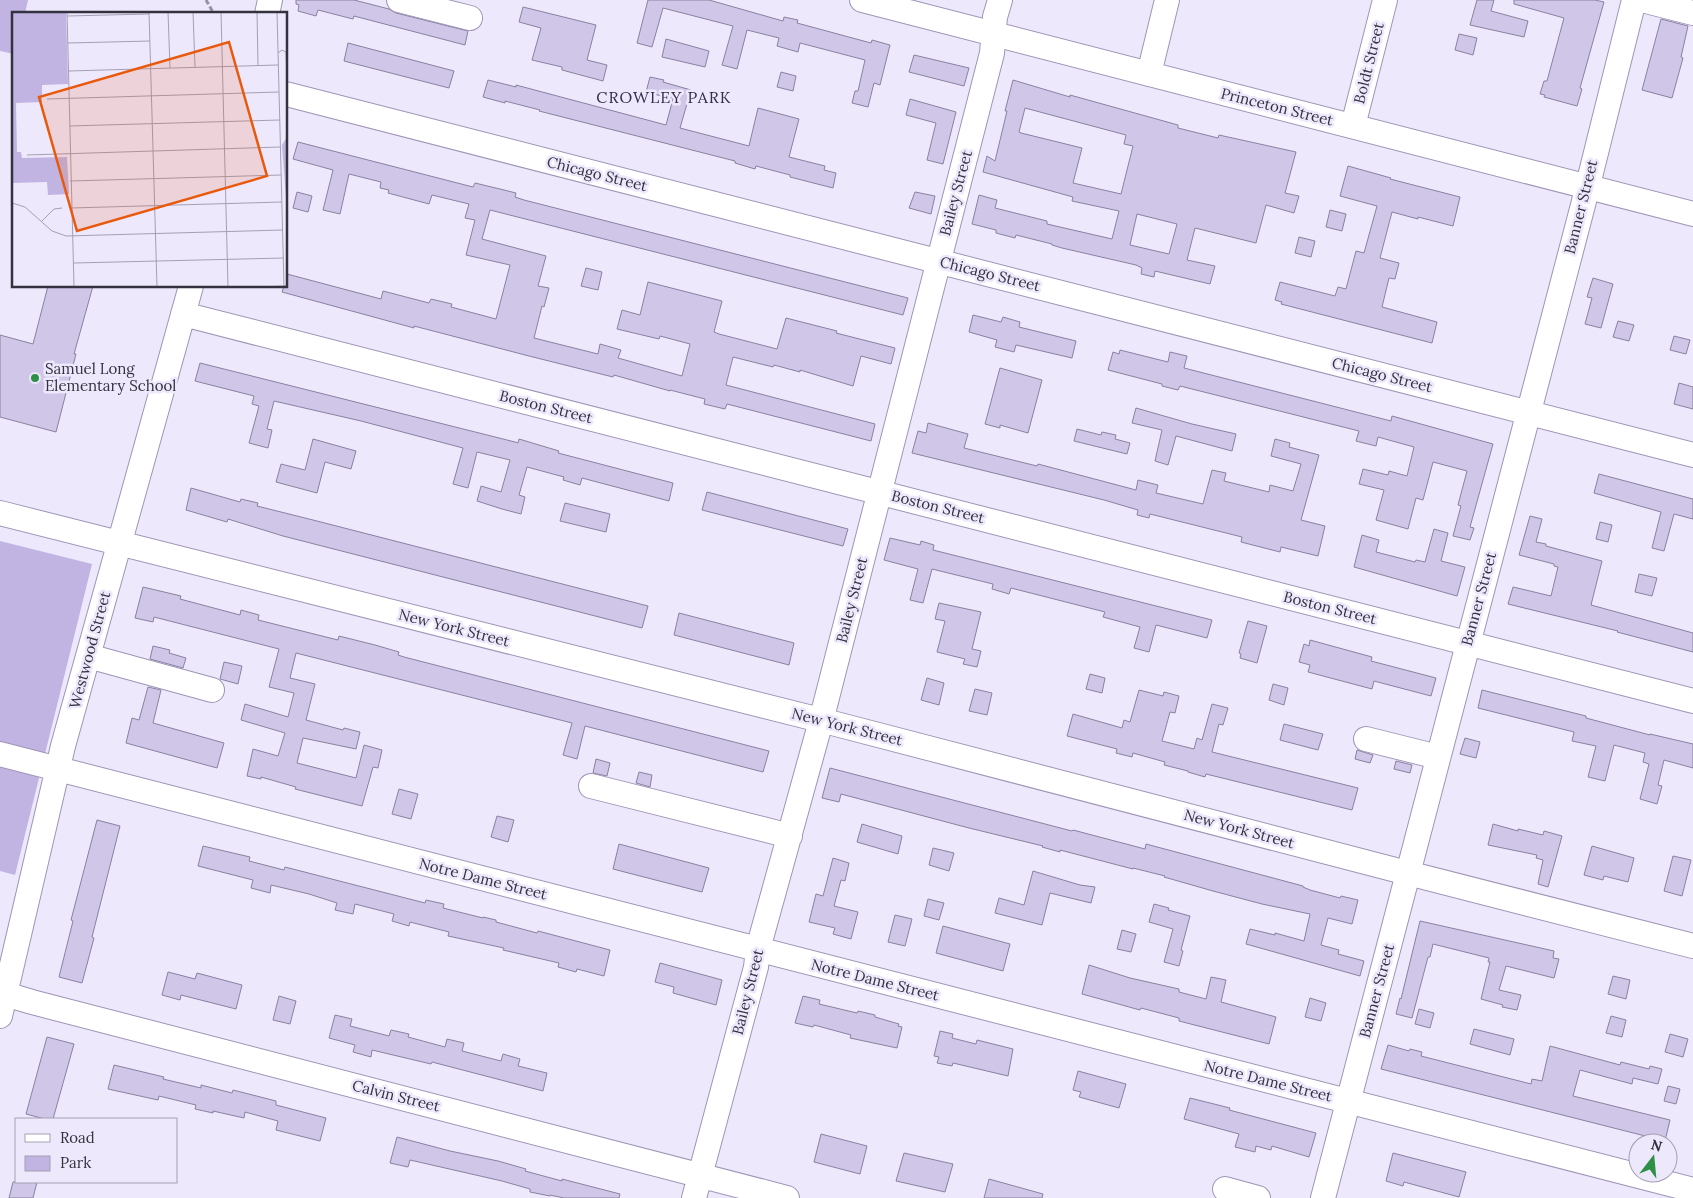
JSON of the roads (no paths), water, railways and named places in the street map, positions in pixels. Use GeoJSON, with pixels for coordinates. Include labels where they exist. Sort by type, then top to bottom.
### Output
{"type":"FeatureCollection","features":[{"type":"Feature","properties":{"kind":"street"},"geometry":{"type":"LineString","coordinates":[[399,0],[470,18]]}},
{"type":"Feature","properties":{"kind":"street","name":"Princeton Street"},"geometry":{"type":"LineString","coordinates":[[862,0],[1693,214]]}},
{"type":"Feature","properties":{"kind":"street","name":"Bailey Street"},"geometry":{"type":"LineString","coordinates":[[694,1198],[756,967],[758,949],[821,721],[880,492],[992,53],[1000,0]]}},
{"type":"Feature","properties":{"kind":"street"},"geometry":{"type":"LineString","coordinates":[[1148,74],[1167,0]]}},
{"type":"Feature","properties":{"kind":"street","name":"Boldt Street"},"geometry":{"type":"LineString","coordinates":[[1353,126],[1385,0]]}},
{"type":"Feature","properties":{"kind":"street","name":"Banner Street"},"geometry":{"type":"LineString","coordinates":[[1322,1198],[1583,205],[1586,186],[1634,0]]}},
{"type":"Feature","properties":{"kind":"street"},"geometry":{"type":"LineString","coordinates":[[1642,0],[1693,13]]}},
{"type":"Feature","properties":{"kind":"street","name":"Chicago Street"},"geometry":{"type":"LineString","coordinates":[[288,95],[1693,455]]}},
{"type":"Feature","properties":{"kind":"street","name":"Westwood Street"},"geometry":{"type":"LineString","coordinates":[[3,1005],[58,768],[190,288]]}},
{"type":"Feature","properties":{"kind":"street","name":"Boston Street"},"geometry":{"type":"LineString","coordinates":[[183,314],[1693,700]]}},
{"type":"Feature","properties":{"kind":"street","name":"New York Street"},"geometry":{"type":"LineString","coordinates":[[0,513],[821,721],[1693,946]]}},
{"type":"Feature","properties":{"kind":"street"},"geometry":{"type":"LineString","coordinates":[[88,656],[212,690]]}},
{"type":"Feature","properties":{"kind":"street"},"geometry":{"type":"LineString","coordinates":[[1366,739],[1438,757]]}},
{"type":"Feature","properties":{"kind":"street","name":"Notre Dame Street"},"geometry":{"type":"LineString","coordinates":[[0,754],[1693,1190]]}},
{"type":"Feature","properties":{"kind":"street"},"geometry":{"type":"LineString","coordinates":[[591,786],[790,836]]}},
{"type":"Feature","properties":{"kind":"street","name":"Calvin Street"},"geometry":{"type":"LineString","coordinates":[[3,1005],[51,1007],[787,1198]]}},
{"type":"Feature","properties":{"kind":"street"},"geometry":{"type":"LineString","coordinates":[[1224,1189],[1258,1198]]}},
{"type":"Feature","properties":{"kind":"place","name":"Samuel Long Elementary School"},"geometry":{"type":"Point","coordinates":[35,378]}},
{"type":"Feature","properties":{"kind":"district","name":"CROWLEY PARK"},"geometry":{"type":"Point","coordinates":[664,97]}}]}
